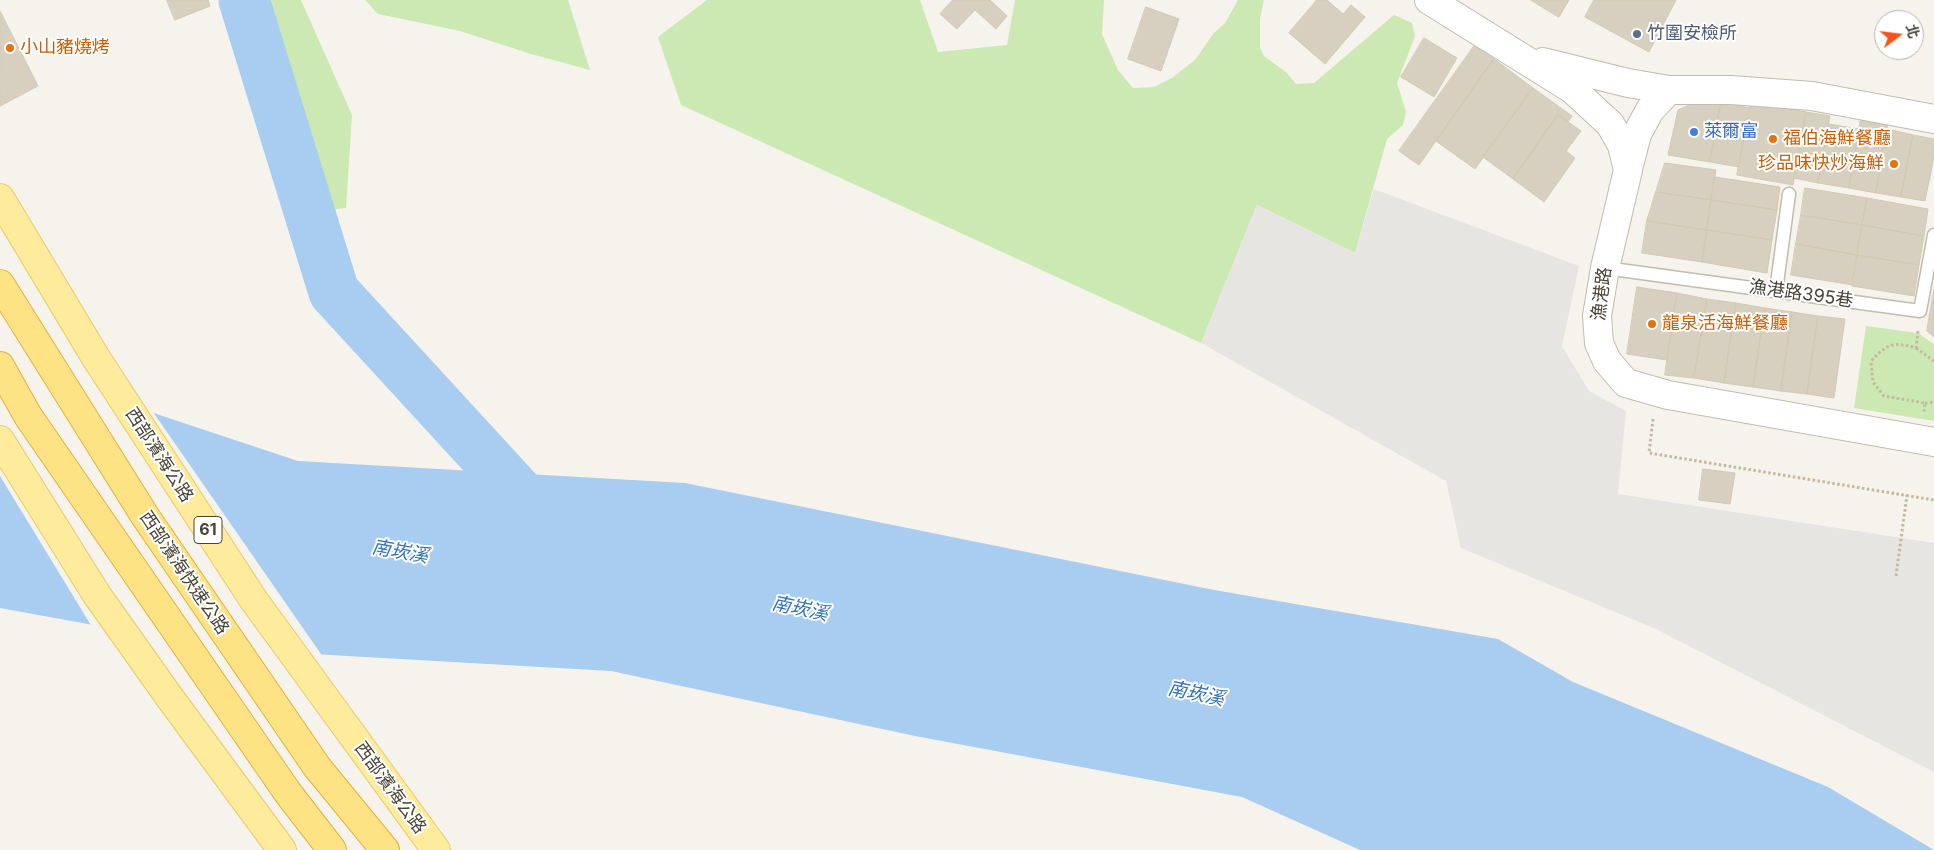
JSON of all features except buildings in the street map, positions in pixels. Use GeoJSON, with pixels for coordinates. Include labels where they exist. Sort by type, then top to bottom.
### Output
{"type":"FeatureCollection","features":[{"type":"Feature","properties":{"kind":"highway","name":"西部濱海快速公路"},"geometry":{"type":"LineString","coordinates":[[0,284],[145,516],[317,767],[384,850]]}},
{"type":"Feature","properties":{"kind":"highway"},"geometry":{"type":"LineString","coordinates":[[0,366],[28,416],[288,793],[332,850]]}},
{"type":"Feature","properties":{"kind":"main road","name":"西部濱海公路"},"geometry":{"type":"LineString","coordinates":[[0,198],[96,358],[253,599],[436,850]]}},
{"type":"Feature","properties":{"kind":"main road"},"geometry":{"type":"LineString","coordinates":[[0,440],[97,595],[282,850]]}},
{"type":"Feature","properties":{"kind":"street","name":"漁港路"},"geometry":{"type":"LineString","coordinates":[[1429,0],[1572,89],[1610,124],[1622,145],[1628,170],[1596,316],[1599,343],[1607,361],[1626,383],[1656,391],[1927,440]]}},
{"type":"Feature","properties":{"kind":"street","name":"漁港路"},"geometry":{"type":"LineString","coordinates":[[1517,56],[1628,83],[1669,90],[1731,90],[1812,96],[1934,119]]}},
{"type":"Feature","properties":{"kind":"street"},"geometry":{"type":"LineString","coordinates":[[1628,170],[1637,134],[1650,110],[1669,90]]}},
{"type":"Feature","properties":{"kind":"lane"},"geometry":{"type":"LineString","coordinates":[[1776,291],[1789,194]]}},
{"type":"Feature","properties":{"kind":"lane"},"geometry":{"type":"LineString","coordinates":[[1920,311],[1931,272],[1934,235]]}},
{"type":"Feature","properties":{"kind":"lane","name":"漁港路395巷"},"geometry":{"type":"LineString","coordinates":[[1605,268],[1920,311]]}},
{"type":"Feature","properties":{"kind":"path"},"geometry":{"type":"LineString","coordinates":[[1916,348],[1920,311]]}},
{"type":"Feature","properties":{"kind":"path"},"geometry":{"type":"LineString","coordinates":[[1934,361],[1916,348],[1901,344],[1884,346],[1871,361],[1873,382],[1884,396],[1925,403],[1934,402]]}},
{"type":"Feature","properties":{"kind":"path"},"geometry":{"type":"LineString","coordinates":[[1656,391],[1649,453],[1934,500]]}},
{"type":"Feature","properties":{"kind":"path"},"geometry":{"type":"LineString","coordinates":[[1925,403],[1927,440]]}},
{"type":"Feature","properties":{"kind":"path"},"geometry":{"type":"LineString","coordinates":[[1896,576],[1907,495]]}},
{"type":"Feature","properties":{"kind":"green space"},"geometry":{"type":"Polygon","coordinates":[[[260,0],[301,0],[352,115],[346,208],[322,211],[260,0]]]}},
{"type":"Feature","properties":{"kind":"green space"},"geometry":{"type":"Polygon","coordinates":[[[365,0],[568,0],[590,70],[531,54],[460,31],[378,14],[365,0]]]}},
{"type":"Feature","properties":{"kind":"green space"},"geometry":{"type":"Polygon","coordinates":[[[707,0],[920,0],[938,52],[1007,45],[1015,0],[1104,0],[1102,34],[1118,70],[1133,88],[1154,87],[1172,78],[1195,60],[1213,34],[1225,23],[1238,0],[1264,0],[1260,19],[1260,48],[1264,56],[1286,72],[1296,84],[1314,83],[1394,15],[1412,23],[1415,36],[1397,83],[1406,112],[1403,125],[1387,139],[1355,253],[1257,205],[1201,343],[681,105],[658,37],[707,0]]]}},
{"type":"Feature","properties":{"kind":"green space"},"geometry":{"type":"Polygon","coordinates":[[[1866,326],[1918,333],[1934,344],[1934,421],[1854,408],[1866,326]]]}},
{"type":"Feature","properties":{"kind":"shaded area"},"geometry":{"type":"Polygon","coordinates":[[[1374,189],[1579,266],[1562,346],[1589,391],[1626,411],[1618,494],[1934,543],[1934,772],[1656,629],[1461,548],[1446,481],[1201,343],[1257,205],[1355,253],[1374,189]]]}},
{"type":"Feature","properties":{"kind":"water","name":"南崁溪"},"geometry":{"type":"Polygon","coordinates":[[[0,362],[298,461],[685,483],[1214,590],[1498,639],[1573,682],[1828,787],[1934,850],[1360,850],[1242,797],[915,736],[611,671],[225,649],[0,608],[0,362]]]}},
{"type":"Feature","properties":{"kind":"pier"},"geometry":{"type":"Polygon","coordinates":[[[0,360],[151,409],[323,657],[224,651],[92,627],[0,476],[0,360]]]}},
{"type":"Feature","properties":{"kind":"waterway"},"geometry":{"type":"LineString","coordinates":[[244,0],[334,292],[548,525]]}},
{"type":"Feature","properties":{"kind":"place","name":"竹圍安檢所"},"geometry":{"type":"Point","coordinates":[1637,34]}},
{"type":"Feature","properties":{"kind":"place","name":"小山豬燒烤"},"geometry":{"type":"Point","coordinates":[10,48]}},
{"type":"Feature","properties":{"kind":"place","name":"萊爾富"},"geometry":{"type":"Point","coordinates":[1694,132]}},
{"type":"Feature","properties":{"kind":"place","name":"福伯海鮮餐廳"},"geometry":{"type":"Point","coordinates":[1773,139]}},
{"type":"Feature","properties":{"kind":"place","name":"珍品味快炒海鮮"},"geometry":{"type":"Point","coordinates":[1894,164]}},
{"type":"Feature","properties":{"kind":"place","name":"龍泉活海鮮餐廳"},"geometry":{"type":"Point","coordinates":[1652,324]}}]}
